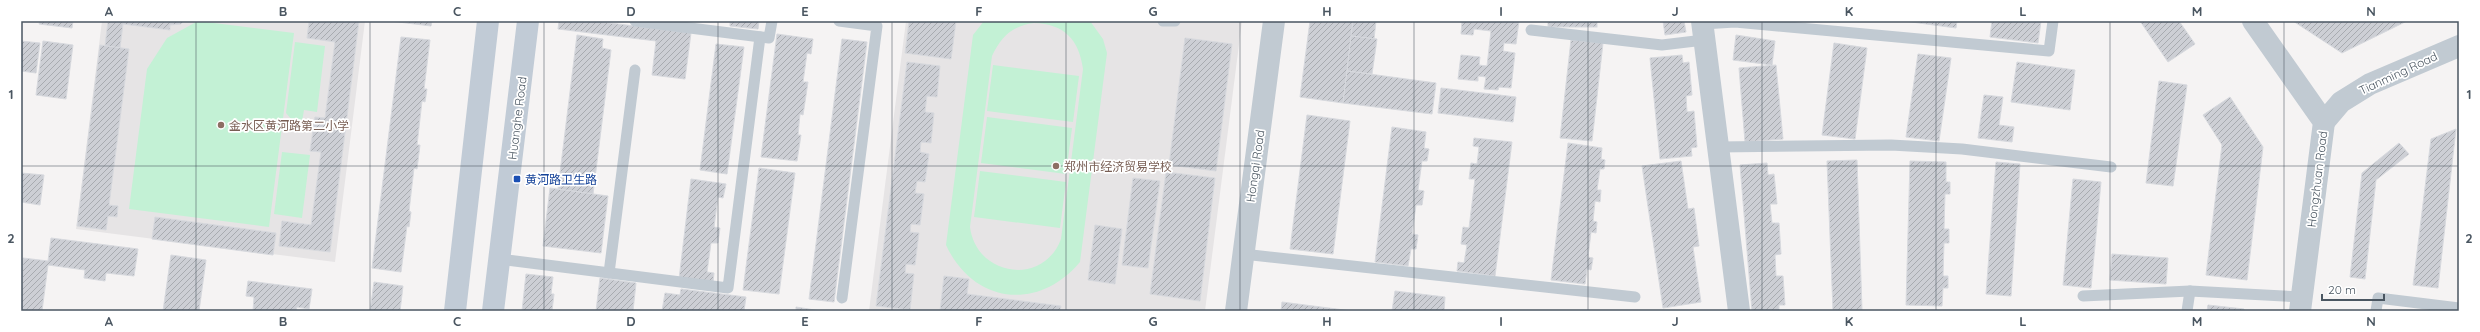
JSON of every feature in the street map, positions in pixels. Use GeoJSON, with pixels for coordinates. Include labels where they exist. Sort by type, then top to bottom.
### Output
{"type":"FeatureCollection","features":[{"type":"Feature","properties":{"kind":"main road"},"geometry":{"type":"LineString","coordinates":[[455,311],[488,21]]}},
{"type":"Feature","properties":{"kind":"main road","name":"Huanghe Road"},"geometry":{"type":"LineString","coordinates":[[493,311],[528,21]]}},
{"type":"Feature","properties":{"kind":"street","name":"Hongqi Road"},"geometry":{"type":"LineString","coordinates":[[1236,311],[1273,21]]}},
{"type":"Feature","properties":{"kind":"street","name":"Hongzhuan Road"},"geometry":{"type":"LineString","coordinates":[[2253,21],[2324,122],[2301,304]]}},
{"type":"Feature","properties":{"kind":"street"},"geometry":{"type":"LineString","coordinates":[[1703,28],[1739,311]]}},
{"type":"Feature","properties":{"kind":"street","name":"Tianming Road"},"geometry":{"type":"LineString","coordinates":[[2324,122],[2341,102],[2370,84],[2459,46]]}},
{"type":"Feature","properties":{"kind":"lane"},"geometry":{"type":"LineString","coordinates":[[635,21],[769,38],[772,21]]}},
{"type":"Feature","properties":{"kind":"lane"},"geometry":{"type":"LineString","coordinates":[[839,21],[877,26],[842,298]]}},
{"type":"Feature","properties":{"kind":"lane"},"geometry":{"type":"LineString","coordinates":[[1163,21],[1174,21]]}},
{"type":"Feature","properties":{"kind":"lane"},"geometry":{"type":"LineString","coordinates":[[1532,30],[1662,45],[1703,28],[1735,22],[2049,51],[2053,21]]}},
{"type":"Feature","properties":{"kind":"lane"},"geometry":{"type":"LineString","coordinates":[[499,259],[728,288],[760,37]]}},
{"type":"Feature","properties":{"kind":"lane"},"geometry":{"type":"LineString","coordinates":[[609,273],[635,70]]}},
{"type":"Feature","properties":{"kind":"lane"},"geometry":{"type":"LineString","coordinates":[[1718,147],[1891,145],[1962,149],[2111,167]]}},
{"type":"Feature","properties":{"kind":"lane"},"geometry":{"type":"LineString","coordinates":[[1243,254],[1635,297]]}},
{"type":"Feature","properties":{"kind":"lane"},"geometry":{"type":"LineString","coordinates":[[2083,296],[2190,291],[2301,304]]}},
{"type":"Feature","properties":{"kind":"lane"},"geometry":{"type":"LineString","coordinates":[[2187,311],[2190,291]]}},
{"type":"Feature","properties":{"kind":"lane"},"geometry":{"type":"LineString","coordinates":[[2376,311],[2378,298],[2459,308]]}},
{"type":"Feature","properties":{"kind":"shaded area","name":"金水区黄河路第二小学"},"geometry":{"type":"Polygon","coordinates":[[[102,21],[365,21],[335,262],[76,229],[102,21]]]}},
{"type":"Feature","properties":{"kind":"shaded area","name":"郑州市经济贸易学校"},"geometry":{"type":"Polygon","coordinates":[[[906,21],[1242,21],[1205,311],[869,311],[906,21]]]}},
{"type":"Feature","properties":{"kind":"green space"},"geometry":{"type":"Polygon","coordinates":[[[198,21],[294,33],[269,227],[129,209],[147,69],[167,38],[198,21]]]}},
{"type":"Feature","properties":{"kind":"green space"},"geometry":{"type":"Polygon","coordinates":[[[984,21],[1090,21],[1103,39],[1107,53],[1080,262],[1064,278],[1046,288],[1027,294],[1008,294],[990,290],[973,280],[958,265],[946,245],[973,35],[984,21]],[[1026,24],[1013,30],[1003,38],[992,56],[970,227],[975,244],[984,256],[997,265],[1011,269],[1026,269],[1040,264],[1052,254],[1061,239],[1083,69],[1078,49],[1074,42],[1062,30],[1045,24],[1026,24]]]}},
{"type":"Feature","properties":{"kind":"green space"},"geometry":{"type":"Polygon","coordinates":[[[295,42],[325,46],[317,112],[304,110],[302,122],[292,120],[286,113],[295,42]]]}},
{"type":"Feature","properties":{"kind":"green space"},"geometry":{"type":"Polygon","coordinates":[[[993,65],[1079,76],[1073,122],[987,111],[993,65]]]}},
{"type":"Feature","properties":{"kind":"green space"},"geometry":{"type":"Polygon","coordinates":[[[987,117],[1072,128],[1066,174],[981,163],[987,117]]]}},
{"type":"Feature","properties":{"kind":"green space"},"geometry":{"type":"Polygon","coordinates":[[[282,152],[310,155],[302,218],[274,214],[282,152]]]}},
{"type":"Feature","properties":{"kind":"green space"},"geometry":{"type":"Polygon","coordinates":[[[980,171],[1066,182],[1060,228],[974,217],[980,171]]]}},
{"type":"Feature","properties":{"kind":"building"},"geometry":{"type":"Polygon","coordinates":[[[40,21],[73,21],[72,28],[39,24],[40,21]]]}},
{"type":"Feature","properties":{"kind":"building"},"geometry":{"type":"Polygon","coordinates":[[[108,21],[184,21],[181,24],[170,25],[170,30],[123,24],[120,48],[105,46],[108,21]]]}},
{"type":"Feature","properties":{"kind":"building"},"geometry":{"type":"Polygon","coordinates":[[[309,21],[359,21],[330,252],[279,246],[282,221],[311,225],[321,152],[310,151],[315,117],[325,118],[335,42],[307,38],[309,21]]]}},
{"type":"Feature","properties":{"kind":"building"},"geometry":{"type":"Polygon","coordinates":[[[390,21],[432,21],[431,26],[390,21]]]}},
{"type":"Feature","properties":{"kind":"building"},"geometry":{"type":"Polygon","coordinates":[[[559,21],[594,21],[691,33],[685,79],[652,75],[656,41],[558,29],[559,21]]]}},
{"type":"Feature","properties":{"kind":"building"},"geometry":{"type":"Polygon","coordinates":[[[730,21],[759,21],[758,29],[730,26],[730,21]]]}},
{"type":"Feature","properties":{"kind":"building"},"geometry":{"type":"Polygon","coordinates":[[[909,21],[956,21],[951,59],[905,53],[909,21]]]}},
{"type":"Feature","properties":{"kind":"building"},"geometry":{"type":"Polygon","coordinates":[[[1310,21],[1353,21],[1343,103],[1300,97],[1310,21]]]}},
{"type":"Feature","properties":{"kind":"building"},"geometry":{"type":"Polygon","coordinates":[[[1353,21],[1376,21],[1374,39],[1351,36],[1353,21]]]}},
{"type":"Feature","properties":{"kind":"building"},"geometry":{"type":"Polygon","coordinates":[[[1462,21],[1519,21],[1516,44],[1504,43],[1503,51],[1515,53],[1511,88],[1499,87],[1498,90],[1484,89],[1486,77],[1478,76],[1478,81],[1458,79],[1461,55],[1480,57],[1479,65],[1487,66],[1491,31],[1474,29],[1473,35],[1461,34],[1462,21]]]}},
{"type":"Feature","properties":{"kind":"building"},"geometry":{"type":"Polygon","coordinates":[[[1548,21],[1597,21],[1597,27],[1548,27],[1548,21]]]}},
{"type":"Feature","properties":{"kind":"building"},"geometry":{"type":"Polygon","coordinates":[[[1663,21],[1684,21],[1686,32],[1665,35],[1663,21]]]}},
{"type":"Feature","properties":{"kind":"building"},"geometry":{"type":"Polygon","coordinates":[[[1904,21],[1957,21],[1956,28],[1904,21]]]}},
{"type":"Feature","properties":{"kind":"building"},"geometry":{"type":"Polygon","coordinates":[[[1992,21],[2041,21],[2038,43],[1990,37],[1992,21]]]}},
{"type":"Feature","properties":{"kind":"building"},"geometry":{"type":"Polygon","coordinates":[[[2140,21],[2179,21],[2195,44],[2168,62],[2140,21]]]}},
{"type":"Feature","properties":{"kind":"building"},"geometry":{"type":"Polygon","coordinates":[[[2293,21],[2407,21],[2342,53],[2293,21]]]}},
{"type":"Feature","properties":{"kind":"building"},"geometry":{"type":"Polygon","coordinates":[[[777,34],[813,39],[811,54],[807,53],[803,82],[808,82],[803,115],[800,114],[798,135],[801,135],[797,161],[761,157],[777,34]]]}},
{"type":"Feature","properties":{"kind":"building"},"geometry":{"type":"Polygon","coordinates":[[[577,35],[603,39],[602,48],[611,50],[593,194],[558,189],[577,35]]]}},
{"type":"Feature","properties":{"kind":"building"},"geometry":{"type":"Polygon","coordinates":[[[1736,35],[1775,41],[1772,65],[1733,60],[1736,35]]]}},
{"type":"Feature","properties":{"kind":"building"},"geometry":{"type":"Polygon","coordinates":[[[1351,36],[1377,39],[1372,74],[1347,71],[1351,36]]]}},
{"type":"Feature","properties":{"kind":"building"},"geometry":{"type":"Polygon","coordinates":[[[401,37],[430,40],[424,89],[427,89],[425,102],[422,101],[417,145],[420,145],[417,169],[414,168],[409,211],[411,212],[409,227],[407,226],[401,272],[372,268],[401,37]]]}},
{"type":"Feature","properties":{"kind":"building"},"geometry":{"type":"Polygon","coordinates":[[[1185,38],[1232,44],[1216,171],[1169,165],[1185,38]]]}},
{"type":"Feature","properties":{"kind":"building"},"geometry":{"type":"Polygon","coordinates":[[[842,39],[867,42],[834,302],[809,299],[842,39]]]}},
{"type":"Feature","properties":{"kind":"building"},"geometry":{"type":"Polygon","coordinates":[[[1571,40],[1603,43],[1592,141],[1560,138],[1571,40]]]}},
{"type":"Feature","properties":{"kind":"building"},"geometry":{"type":"Polygon","coordinates":[[[21,41],[40,43],[36,73],[21,71],[21,41]]]}},
{"type":"Feature","properties":{"kind":"building"},"geometry":{"type":"Polygon","coordinates":[[[43,41],[73,45],[66,99],[36,95],[43,41]]]}},
{"type":"Feature","properties":{"kind":"building"},"geometry":{"type":"Polygon","coordinates":[[[1834,43],[1867,48],[1855,139],[1822,135],[1834,43]]]}},
{"type":"Feature","properties":{"kind":"building"},"geometry":{"type":"Polygon","coordinates":[[[716,44],[744,47],[727,174],[700,170],[716,44]]]}},
{"type":"Feature","properties":{"kind":"building"},"geometry":{"type":"Polygon","coordinates":[[[100,45],[129,49],[109,205],[118,206],[117,217],[108,216],[106,230],[77,226],[100,45]]]}},
{"type":"Feature","properties":{"kind":"building"},"geometry":{"type":"Polygon","coordinates":[[[1918,54],[1951,58],[1939,141],[1906,137],[1918,54]]]}},
{"type":"Feature","properties":{"kind":"building"},"geometry":{"type":"Polygon","coordinates":[[[1682,55],[1683,63],[1689,62],[1692,95],[1686,96],[1687,112],[1694,111],[1697,147],[1691,148],[1692,156],[1660,159],[1650,58],[1682,55]]]}},
{"type":"Feature","properties":{"kind":"building"},"geometry":{"type":"Polygon","coordinates":[[[907,62],[940,66],[937,97],[927,96],[925,112],[934,113],[931,143],[921,142],[920,152],[929,154],[925,182],[917,181],[915,193],[924,194],[920,225],[911,224],[910,232],[919,233],[915,265],[906,264],[905,273],[914,274],[910,310],[876,306],[907,62]]]}},
{"type":"Feature","properties":{"kind":"building"},"geometry":{"type":"Polygon","coordinates":[[[2017,62],[2075,70],[2070,110],[2011,102],[2017,62]]]}},
{"type":"Feature","properties":{"kind":"building"},"geometry":{"type":"Polygon","coordinates":[[[1776,65],[1783,139],[1745,142],[1739,68],[1776,65]]]}},
{"type":"Feature","properties":{"kind":"building"},"geometry":{"type":"Polygon","coordinates":[[[1347,71],[1436,83],[1432,114],[1343,103],[1347,71]]]}},
{"type":"Feature","properties":{"kind":"building"},"geometry":{"type":"Polygon","coordinates":[[[2159,81],[2187,85],[2173,186],[2146,183],[2159,81]]]}},
{"type":"Feature","properties":{"kind":"building"},"geometry":{"type":"Polygon","coordinates":[[[1441,88],[1516,97],[1513,122],[1438,113],[1441,88]]]}},
{"type":"Feature","properties":{"kind":"building"},"geometry":{"type":"Polygon","coordinates":[[[1984,95],[2003,97],[1999,125],[2014,127],[2012,142],[1978,138],[1984,95]]]}},
{"type":"Feature","properties":{"kind":"building"},"geometry":{"type":"Polygon","coordinates":[[[2230,97],[2263,147],[2247,280],[2206,275],[2222,145],[2203,115],[2230,97]]]}},
{"type":"Feature","properties":{"kind":"building"},"geometry":{"type":"Polygon","coordinates":[[[1307,115],[1350,121],[1333,254],[1290,249],[1307,115]]]}},
{"type":"Feature","properties":{"kind":"building"},"geometry":{"type":"Polygon","coordinates":[[[1392,127],[1426,132],[1424,148],[1429,149],[1427,161],[1422,161],[1418,190],[1424,191],[1422,205],[1416,205],[1412,234],[1418,235],[1416,249],[1411,249],[1408,266],[1375,262],[1392,127]]]}},
{"type":"Feature","properties":{"kind":"building"},"geometry":{"type":"Polygon","coordinates":[[[2456,129],[2438,288],[2413,285],[2431,139],[2456,129]]]}},
{"type":"Feature","properties":{"kind":"building"},"geometry":{"type":"Polygon","coordinates":[[[1474,138],[1512,142],[1495,276],[1457,271],[1458,262],[1464,263],[1467,245],[1461,244],[1463,227],[1469,228],[1475,179],[1469,179],[1471,163],[1477,164],[1479,147],[1473,146],[1474,138]]]}},
{"type":"Feature","properties":{"kind":"building"},"geometry":{"type":"Polygon","coordinates":[[[1568,143],[1602,148],[1601,159],[1605,160],[1604,169],[1600,169],[1597,190],[1601,190],[1600,202],[1595,201],[1593,221],[1597,222],[1596,233],[1591,232],[1588,257],[1593,258],[1591,270],[1587,269],[1585,284],[1551,280],[1568,143]]]}},
{"type":"Feature","properties":{"kind":"building"},"geometry":{"type":"Polygon","coordinates":[[[2399,143],[2409,154],[2376,180],[2365,279],[2350,277],[2362,173],[2399,143]]]}},
{"type":"Feature","properties":{"kind":"building"},"geometry":{"type":"Polygon","coordinates":[[[1857,160],[1862,310],[1833,311],[1827,161],[1857,160]]]}},
{"type":"Feature","properties":{"kind":"building"},"geometry":{"type":"Polygon","coordinates":[[[1681,161],[1688,209],[1694,208],[1699,246],[1693,247],[1701,302],[1663,308],[1642,166],[1681,161]]]}},
{"type":"Feature","properties":{"kind":"building"},"geometry":{"type":"Polygon","coordinates":[[[1910,161],[1946,162],[1946,182],[1950,182],[1950,194],[1945,194],[1944,229],[1949,229],[1949,243],[1944,243],[1943,276],[1948,276],[1948,288],[1943,288],[1942,306],[1906,305],[1910,161]]]}},
{"type":"Feature","properties":{"kind":"building"},"geometry":{"type":"Polygon","coordinates":[[[1996,162],[2020,164],[2011,296],[1986,294],[1996,162]]]}},
{"type":"Feature","properties":{"kind":"building"},"geometry":{"type":"Polygon","coordinates":[[[1767,163],[1768,175],[1774,174],[1777,204],[1770,204],[1772,223],[1779,223],[1781,254],[1775,255],[1776,276],[1783,276],[1785,305],[1779,305],[1779,311],[1752,311],[1740,165],[1767,163]]]}},
{"type":"Feature","properties":{"kind":"building"},"geometry":{"type":"Polygon","coordinates":[[[759,168],[795,173],[779,294],[743,290],[759,168]]]}},
{"type":"Feature","properties":{"kind":"building"},"geometry":{"type":"Polygon","coordinates":[[[1166,172],[1215,178],[1200,301],[1150,294],[1166,172]]]}},
{"type":"Feature","properties":{"kind":"building"},"geometry":{"type":"Polygon","coordinates":[[[21,173],[44,175],[40,205],[21,202],[21,173]]]}},
{"type":"Feature","properties":{"kind":"building"},"geometry":{"type":"Polygon","coordinates":[[[1133,178],[1160,181],[1148,268],[1122,265],[1133,178]]]}},
{"type":"Feature","properties":{"kind":"building"},"geometry":{"type":"Polygon","coordinates":[[[691,179],[726,184],[723,198],[718,197],[714,227],[720,228],[718,243],[711,243],[707,272],[714,273],[713,283],[679,279],[691,179]]]}},
{"type":"Feature","properties":{"kind":"building"},"geometry":{"type":"Polygon","coordinates":[[[2073,179],[2101,182],[2091,288],[2063,285],[2073,179]]]}},
{"type":"Feature","properties":{"kind":"building"},"geometry":{"type":"Polygon","coordinates":[[[550,188],[608,196],[601,253],[543,246],[550,188]]]}},
{"type":"Feature","properties":{"kind":"building"},"geometry":{"type":"Polygon","coordinates":[[[155,217],[276,233],[273,255],[152,239],[155,217]]]}},
{"type":"Feature","properties":{"kind":"building"},"geometry":{"type":"Polygon","coordinates":[[[1095,225],[1122,229],[1115,284],[1088,280],[1095,225]]]}},
{"type":"Feature","properties":{"kind":"building"},"geometry":{"type":"Polygon","coordinates":[[[51,238],[138,249],[134,276],[106,273],[105,281],[84,278],[85,270],[48,265],[42,311],[21,311],[23,258],[48,261],[51,238]]]}},
{"type":"Feature","properties":{"kind":"building"},"geometry":{"type":"Polygon","coordinates":[[[2112,254],[2168,258],[2166,284],[2110,280],[2112,254]]]}},
{"type":"Feature","properties":{"kind":"building"},"geometry":{"type":"Polygon","coordinates":[[[171,255],[206,260],[199,311],[163,311],[171,255]]]}},
{"type":"Feature","properties":{"kind":"building"},"geometry":{"type":"Polygon","coordinates":[[[526,274],[553,277],[551,294],[554,294],[552,311],[522,311],[526,274]]]}},
{"type":"Feature","properties":{"kind":"building"},"geometry":{"type":"Polygon","coordinates":[[[944,276],[969,279],[967,294],[1061,306],[1060,311],[940,311],[944,276]]]}},
{"type":"Feature","properties":{"kind":"building"},"geometry":{"type":"Polygon","coordinates":[[[600,278],[636,283],[633,311],[596,311],[600,278]]]}},
{"type":"Feature","properties":{"kind":"building"},"geometry":{"type":"Polygon","coordinates":[[[248,281],[312,289],[309,309],[297,307],[296,311],[253,311],[254,297],[246,296],[248,281]]]}},
{"type":"Feature","properties":{"kind":"building"},"geometry":{"type":"Polygon","coordinates":[[[374,282],[403,286],[400,311],[370,311],[374,282]]]}},
{"type":"Feature","properties":{"kind":"building"},"geometry":{"type":"Polygon","coordinates":[[[681,289],[746,297],[744,311],[662,311],[665,293],[680,295],[681,289]]]}},
{"type":"Feature","properties":{"kind":"building"},"geometry":{"type":"Polygon","coordinates":[[[1395,291],[1445,297],[1444,311],[1392,311],[1395,291]]]}},
{"type":"Feature","properties":{"kind":"building"},"geometry":{"type":"Polygon","coordinates":[[[1282,302],[1352,311],[1281,311],[1282,302]]]}},
{"type":"Feature","properties":{"kind":"building"},"geometry":{"type":"Polygon","coordinates":[[[2208,305],[2244,309],[2244,311],[2207,311],[2208,305]]]}},
{"type":"Feature","properties":{"kind":"building"},"geometry":{"type":"Polygon","coordinates":[[[796,307],[821,311],[796,311],[796,307]]]}},
{"type":"Feature","properties":{"kind":"place","name":"金水区黄河路第二小学"},"geometry":{"type":"Point","coordinates":[221,125]}},
{"type":"Feature","properties":{"kind":"place","name":"郑州市经济贸易学校"},"geometry":{"type":"Point","coordinates":[1056,166]}},
{"type":"Feature","properties":{"kind":"place","name":"黄河路卫生路"},"geometry":{"type":"Point","coordinates":[517,179]}}]}
